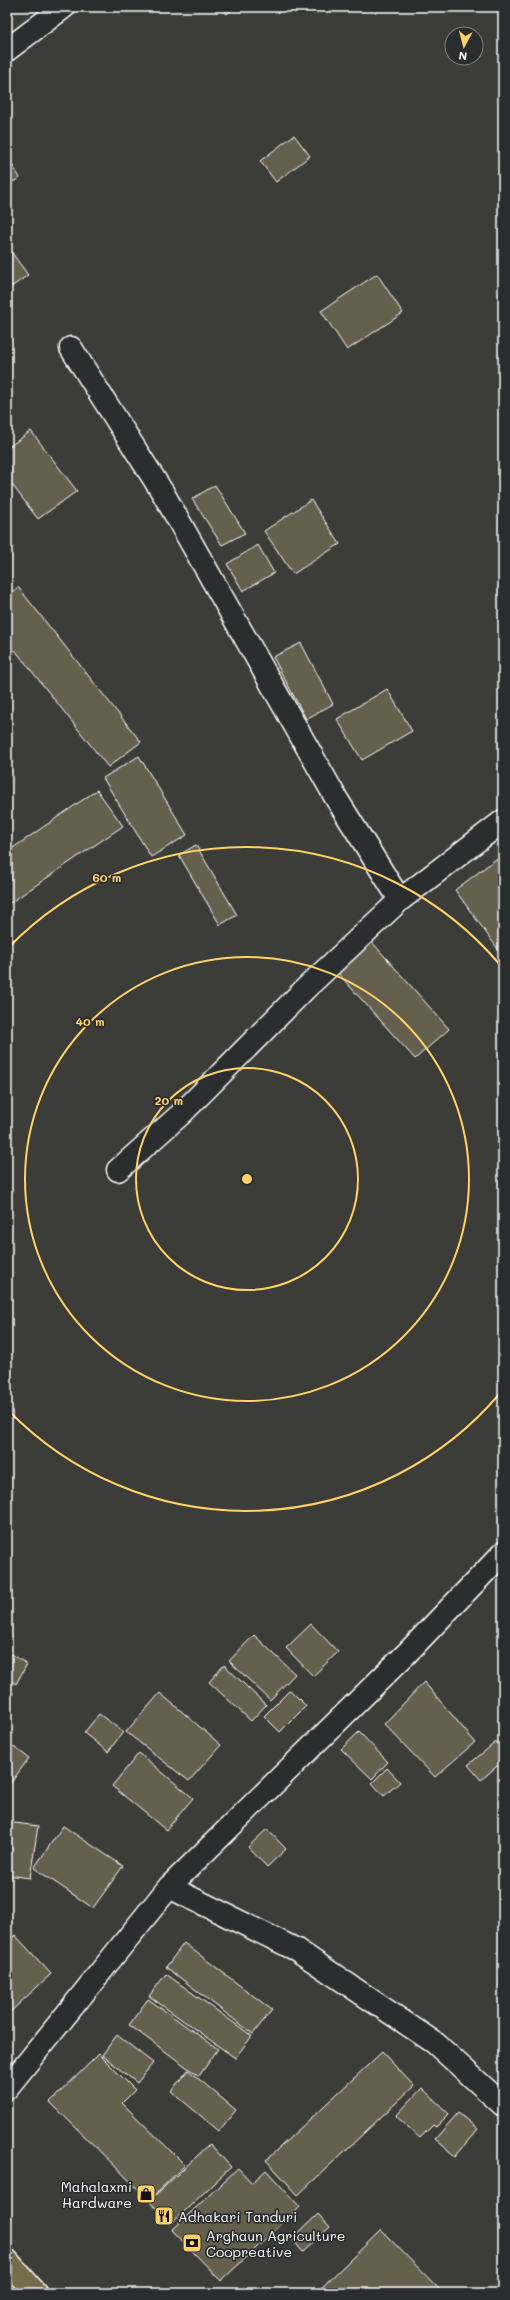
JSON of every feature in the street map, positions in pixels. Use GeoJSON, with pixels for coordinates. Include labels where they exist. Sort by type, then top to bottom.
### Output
{"type":"FeatureCollection","features":[{"type":"Feature","properties":{"kind":"highway"},"geometry":{"type":"LineString","coordinates":[[7,2260],[36,2293]]}},
{"type":"Feature","properties":{"kind":"street"},"geometry":{"type":"LineString","coordinates":[[7,50],[64,7]]}},
{"type":"Feature","properties":{"kind":"street"},"geometry":{"type":"LineString","coordinates":[[71,348],[164,493],[336,798],[400,900]]}},
{"type":"Feature","properties":{"kind":"street"},"geometry":{"type":"LineString","coordinates":[[118,1170],[181,1114],[305,989],[400,900],[503,821]]}},
{"type":"Feature","properties":{"kind":"street"},"geometry":{"type":"LineString","coordinates":[[7,2088],[169,1888],[407,1653],[503,1553]]}},
{"type":"Feature","properties":{"kind":"street"},"geometry":{"type":"LineString","coordinates":[[169,1888],[297,1950],[435,2043],[503,2105]]}},
{"type":"Feature","properties":{"kind":"building"},"geometry":{"type":"Polygon","coordinates":[[[221,7],[235,7],[227,14],[221,7]]]}},
{"type":"Feature","properties":{"kind":"building"},"geometry":{"type":"Polygon","coordinates":[[[294,135],[310,156],[276,182],[260,161],[294,135]]]}},
{"type":"Feature","properties":{"kind":"building"},"geometry":{"type":"Polygon","coordinates":[[[7,156],[20,178],[7,185],[7,156]]]}},
{"type":"Feature","properties":{"kind":"building"},"geometry":{"type":"Polygon","coordinates":[[[7,246],[28,275],[7,290],[7,246]]]}},
{"type":"Feature","properties":{"kind":"building"},"geometry":{"type":"Polygon","coordinates":[[[377,274],[403,313],[347,350],[321,311],[377,274]]]}},
{"type":"Feature","properties":{"kind":"building"},"geometry":{"type":"Polygon","coordinates":[[[31,431],[77,491],[38,519],[7,478],[7,448],[31,431]]]}},
{"type":"Feature","properties":{"kind":"building"},"geometry":{"type":"Polygon","coordinates":[[[215,485],[245,533],[222,545],[192,499],[215,485]]]}},
{"type":"Feature","properties":{"kind":"building"},"geometry":{"type":"Polygon","coordinates":[[[311,500],[340,544],[293,574],[264,531],[311,500]]]}},
{"type":"Feature","properties":{"kind":"building"},"geometry":{"type":"Polygon","coordinates":[[[258,545],[274,573],[243,591],[227,564],[258,545]]]}},
{"type":"Feature","properties":{"kind":"building"},"geometry":{"type":"Polygon","coordinates":[[[18,587],[141,742],[108,767],[15,650],[7,656],[7,596],[18,587]]]}},
{"type":"Feature","properties":{"kind":"building"},"geometry":{"type":"Polygon","coordinates":[[[301,643],[333,704],[306,719],[273,657],[301,643]]]}},
{"type":"Feature","properties":{"kind":"building"},"geometry":{"type":"Polygon","coordinates":[[[387,689],[412,731],[362,760],[337,719],[387,689]]]}},
{"type":"Feature","properties":{"kind":"building"},"geometry":{"type":"Polygon","coordinates":[[[139,756],[187,835],[151,857],[103,778],[139,756]]]}},
{"type":"Feature","properties":{"kind":"building"},"geometry":{"type":"Polygon","coordinates":[[[97,790],[123,826],[7,905],[7,852],[97,790]]]}},
{"type":"Feature","properties":{"kind":"building"},"geometry":{"type":"Polygon","coordinates":[[[196,845],[237,915],[220,925],[179,855],[196,845]]]}},
{"type":"Feature","properties":{"kind":"building"},"geometry":{"type":"Polygon","coordinates":[[[496,859],[503,868],[503,956],[455,890],[496,859]]]}},
{"type":"Feature","properties":{"kind":"building"},"geometry":{"type":"Polygon","coordinates":[[[371,941],[449,1029],[415,1059],[336,971],[371,941]]]}},
{"type":"Feature","properties":{"kind":"building"},"geometry":{"type":"Polygon","coordinates":[[[311,1624],[338,1652],[313,1676],[286,1648],[311,1624]]]}},
{"type":"Feature","properties":{"kind":"building"},"geometry":{"type":"Polygon","coordinates":[[[254,1635],[295,1674],[270,1700],[229,1661],[254,1635]]]}},
{"type":"Feature","properties":{"kind":"building"},"geometry":{"type":"Polygon","coordinates":[[[7,1651],[27,1664],[16,1684],[7,1678],[7,1651]]]}},
{"type":"Feature","properties":{"kind":"building"},"geometry":{"type":"Polygon","coordinates":[[[224,1665],[266,1705],[251,1721],[209,1682],[224,1665]]]}},
{"type":"Feature","properties":{"kind":"building"},"geometry":{"type":"Polygon","coordinates":[[[424,1682],[475,1742],[435,1777],[384,1724],[424,1682]]]}},
{"type":"Feature","properties":{"kind":"building"},"geometry":{"type":"Polygon","coordinates":[[[7,1690],[13,1693],[7,1704],[7,1690]]]}},
{"type":"Feature","properties":{"kind":"building"},"geometry":{"type":"Polygon","coordinates":[[[290,1690],[306,1706],[280,1732],[264,1716],[290,1690]]]}},
{"type":"Feature","properties":{"kind":"building"},"geometry":{"type":"Polygon","coordinates":[[[160,1693],[221,1745],[189,1781],[126,1732],[160,1693]]]}},
{"type":"Feature","properties":{"kind":"building"},"geometry":{"type":"Polygon","coordinates":[[[99,1714],[123,1732],[108,1752],[84,1733],[99,1714]]]}},
{"type":"Feature","properties":{"kind":"building"},"geometry":{"type":"Polygon","coordinates":[[[359,1732],[388,1762],[372,1779],[341,1749],[359,1732]]]}},
{"type":"Feature","properties":{"kind":"building"},"geometry":{"type":"Polygon","coordinates":[[[7,1742],[29,1758],[7,1788],[7,1742]]]}},
{"type":"Feature","properties":{"kind":"building"},"geometry":{"type":"Polygon","coordinates":[[[496,1742],[503,1751],[503,1761],[481,1780],[468,1765],[496,1742]]]}},
{"type":"Feature","properties":{"kind":"building"},"geometry":{"type":"Polygon","coordinates":[[[139,1753],[193,1798],[166,1830],[112,1786],[139,1753]]]}},
{"type":"Feature","properties":{"kind":"building"},"geometry":{"type":"Polygon","coordinates":[[[387,1768],[400,1782],[384,1796],[372,1783],[387,1768]]]}},
{"type":"Feature","properties":{"kind":"building"},"geometry":{"type":"Polygon","coordinates":[[[7,1822],[38,1826],[30,1878],[7,1875],[7,1822]]]}},
{"type":"Feature","properties":{"kind":"building"},"geometry":{"type":"Polygon","coordinates":[[[63,1826],[123,1866],[93,1908],[34,1868],[63,1826]]]}},
{"type":"Feature","properties":{"kind":"building"},"geometry":{"type":"Polygon","coordinates":[[[267,1829],[286,1849],[267,1867],[248,1847],[267,1829]]]}},
{"type":"Feature","properties":{"kind":"building"},"geometry":{"type":"Polygon","coordinates":[[[15,1935],[51,1974],[7,2015],[7,1943],[15,1935]]]}},
{"type":"Feature","properties":{"kind":"building"},"geometry":{"type":"Polygon","coordinates":[[[184,1943],[272,2010],[253,2034],[166,1967],[184,1943]]]}},
{"type":"Feature","properties":{"kind":"building"},"geometry":{"type":"Polygon","coordinates":[[[166,1974],[252,2036],[235,2058],[149,1996],[166,1974]]]}},
{"type":"Feature","properties":{"kind":"building"},"geometry":{"type":"Polygon","coordinates":[[[148,1999],[218,2049],[199,2076],[129,2025],[148,1999]]]}},
{"type":"Feature","properties":{"kind":"building"},"geometry":{"type":"Polygon","coordinates":[[[117,2035],[153,2063],[137,2083],[102,2055],[117,2035]]]}},
{"type":"Feature","properties":{"kind":"building"},"geometry":{"type":"Polygon","coordinates":[[[382,2052],[414,2086],[298,2195],[266,2160],[382,2052]]]}},
{"type":"Feature","properties":{"kind":"building"},"geometry":{"type":"Polygon","coordinates":[[[99,2054],[135,2090],[122,2103],[185,2165],[149,2200],[50,2102],[99,2054]]]}},
{"type":"Feature","properties":{"kind":"building"},"geometry":{"type":"Polygon","coordinates":[[[188,2070],[236,2110],[219,2131],[171,2091],[188,2070]]]}},
{"type":"Feature","properties":{"kind":"building"},"geometry":{"type":"Polygon","coordinates":[[[422,2088],[449,2114],[436,2127],[433,2125],[420,2138],[396,2116],[422,2088]]]}},
{"type":"Feature","properties":{"kind":"building"},"geometry":{"type":"Polygon","coordinates":[[[458,2113],[478,2129],[455,2156],[435,2139],[458,2113]]]}},
{"type":"Feature","properties":{"kind":"building"},"geometry":{"type":"Polygon","coordinates":[[[210,2144],[231,2167],[171,2224],[149,2201],[210,2144]]]}},
{"type":"Feature","properties":{"kind":"building"},"geometry":{"type":"Polygon","coordinates":[[[238,2168],[252,2183],[266,2170],[300,2207],[221,2281],[172,2230],[238,2168]]]}},
{"type":"Feature","properties":{"kind":"building"},"geometry":{"type":"Polygon","coordinates":[[[318,2214],[330,2227],[303,2252],[292,2239],[318,2214]]]}},
{"type":"Feature","properties":{"kind":"building"},"geometry":{"type":"Polygon","coordinates":[[[381,2230],[443,2293],[316,2293],[381,2230]]]}},
{"type":"Feature","properties":{"kind":"place","name":"Mahalaxmi Hardware"},"geometry":{"type":"Point","coordinates":[146,2194]}},
{"type":"Feature","properties":{"kind":"place","name":"Adhakari Tanduri"},"geometry":{"type":"Point","coordinates":[164,2216]}},
{"type":"Feature","properties":{"kind":"place","name":"Arghaun Agriculture Coopreative"},"geometry":{"type":"Point","coordinates":[192,2243]}}]}
